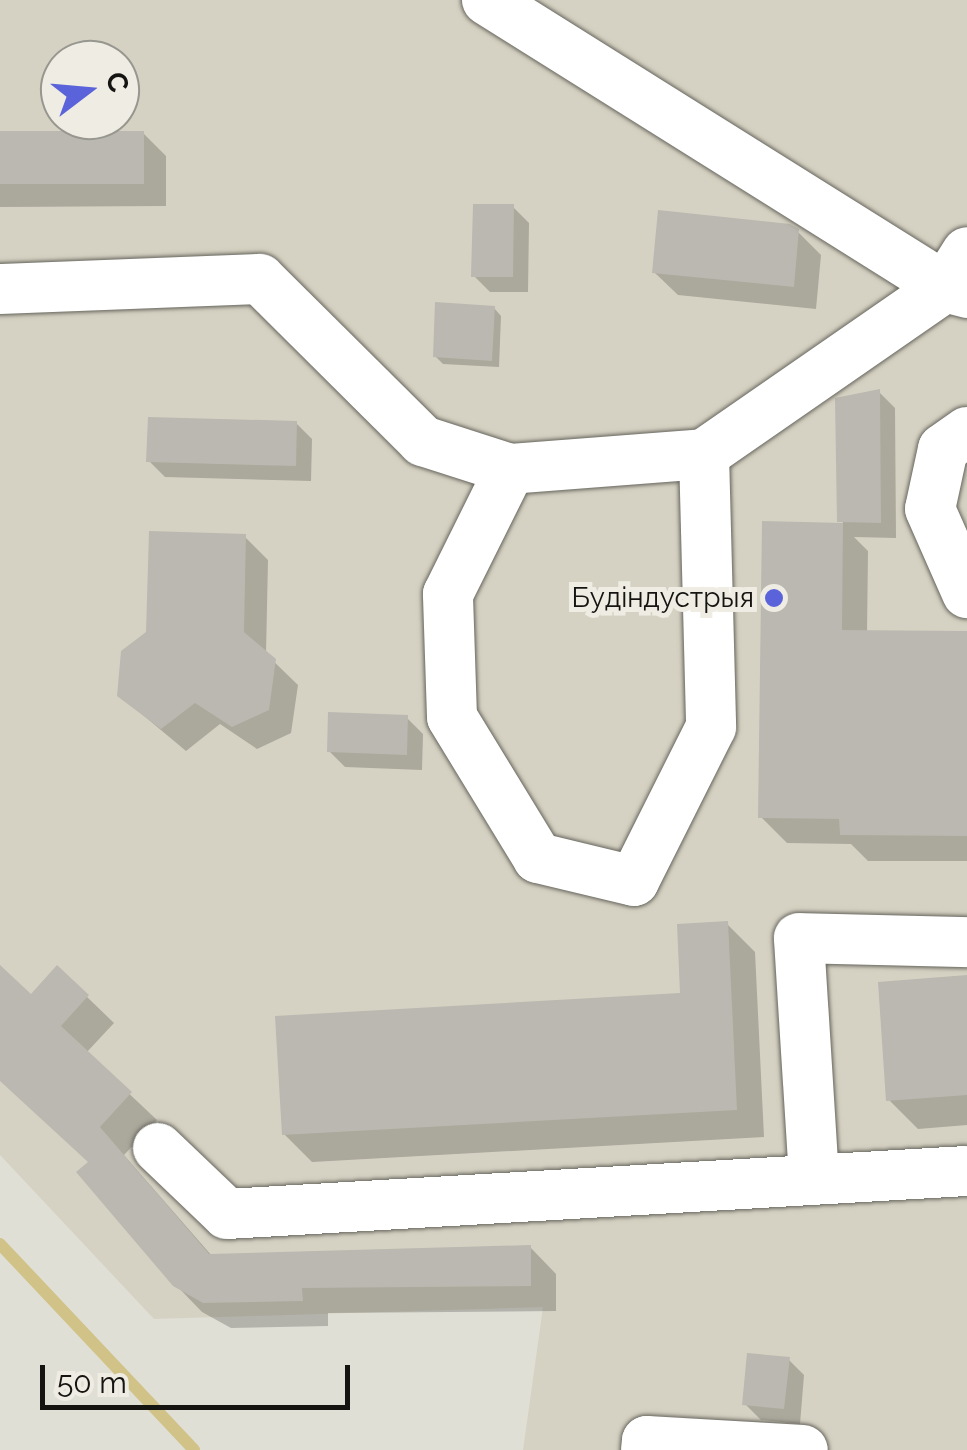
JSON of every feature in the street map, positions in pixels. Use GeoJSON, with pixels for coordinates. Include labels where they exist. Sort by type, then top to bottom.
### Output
{"type":"FeatureCollection","features":[{"type":"Feature","properties":{"kind":"lane"},"geometry":{"type":"LineString","coordinates":[[0,289],[260,280],[424,441],[510,468],[704,454],[960,277],[487,0]]}},
{"type":"Feature","properties":{"kind":"lane"},"geometry":{"type":"LineString","coordinates":[[967,432],[944,449],[930,509],[967,593]]}},
{"type":"Feature","properties":{"kind":"lane"},"geometry":{"type":"LineString","coordinates":[[510,468],[448,594],[452,717],[538,858],[634,880],[711,727],[704,454]]}},
{"type":"Feature","properties":{"kind":"lane"},"geometry":{"type":"LineString","coordinates":[[814,1178],[799,938],[967,942]]}},
{"type":"Feature","properties":{"kind":"lane"},"geometry":{"type":"LineString","coordinates":[[158,1148],[227,1214],[967,1171]]}},
{"type":"Feature","properties":{"kind":"lane"},"geometry":{"type":"LineString","coordinates":[[646,1450],[646,1441],[803,1450]]}},
{"type":"Feature","properties":{"kind":"shaded area"},"geometry":{"type":"Polygon","coordinates":[[[0,0],[967,0],[967,1450],[523,1450],[543,1307],[154,1319],[0,1155],[0,0]]]}},
{"type":"Feature","properties":{"kind":"building"},"geometry":{"type":"Polygon","coordinates":[[[0,131],[40,131],[40,140],[140,140],[140,131],[144,131],[144,184],[0,184],[0,131]]]}},
{"type":"Feature","properties":{"kind":"building"},"geometry":{"type":"Polygon","coordinates":[[[473,204],[514,204],[513,277],[471,277],[473,204]]]}},
{"type":"Feature","properties":{"kind":"building"},"geometry":{"type":"Polygon","coordinates":[[[658,210],[790,224],[799,229],[794,287],[652,273],[658,210]]]}},
{"type":"Feature","properties":{"kind":"building"},"geometry":{"type":"Polygon","coordinates":[[[435,302],[495,306],[492,361],[433,357],[435,302]]]}},
{"type":"Feature","properties":{"kind":"building"},"geometry":{"type":"Polygon","coordinates":[[[880,389],[881,523],[837,522],[835,398],[880,389]]]}},
{"type":"Feature","properties":{"kind":"building"},"geometry":{"type":"Polygon","coordinates":[[[148,417],[297,421],[296,466],[146,462],[148,417]]]}},
{"type":"Feature","properties":{"kind":"building"},"geometry":{"type":"Polygon","coordinates":[[[762,521],[843,523],[842,630],[967,631],[967,836],[840,835],[839,819],[758,818],[762,521]]]}},
{"type":"Feature","properties":{"kind":"building"},"geometry":{"type":"Polygon","coordinates":[[[149,531],[246,534],[244,632],[276,659],[269,710],[232,727],[195,703],[161,729],[117,696],[121,651],[146,632],[149,531]]]}},
{"type":"Feature","properties":{"kind":"building"},"geometry":{"type":"Polygon","coordinates":[[[328,712],[408,715],[407,755],[327,752],[328,712]]]}},
{"type":"Feature","properties":{"kind":"building"},"geometry":{"type":"Polygon","coordinates":[[[728,921],[737,1110],[282,1135],[275,1016],[680,993],[677,924],[728,921]]]}},
{"type":"Feature","properties":{"kind":"building"},"geometry":{"type":"Polygon","coordinates":[[[0,965],[31,994],[57,965],[89,995],[61,1026],[132,1092],[100,1127],[209,1254],[531,1245],[531,1286],[302,1288],[303,1301],[203,1303],[173,1286],[76,1172],[88,1162],[0,1081],[0,965]]]}},
{"type":"Feature","properties":{"kind":"building"},"geometry":{"type":"Polygon","coordinates":[[[967,975],[967,1095],[886,1101],[878,982],[967,975]]]}},
{"type":"Feature","properties":{"kind":"building"},"geometry":{"type":"Polygon","coordinates":[[[747,1353],[790,1357],[784,1409],[742,1405],[747,1353]]]}},
{"type":"Feature","properties":{"kind":"waterway"},"geometry":{"type":"LineString","coordinates":[[0,1244],[194,1450]]}},
{"type":"Feature","properties":{"kind":"place","name":"Будіндустрыя"},"geometry":{"type":"Point","coordinates":[774,598]}}]}
